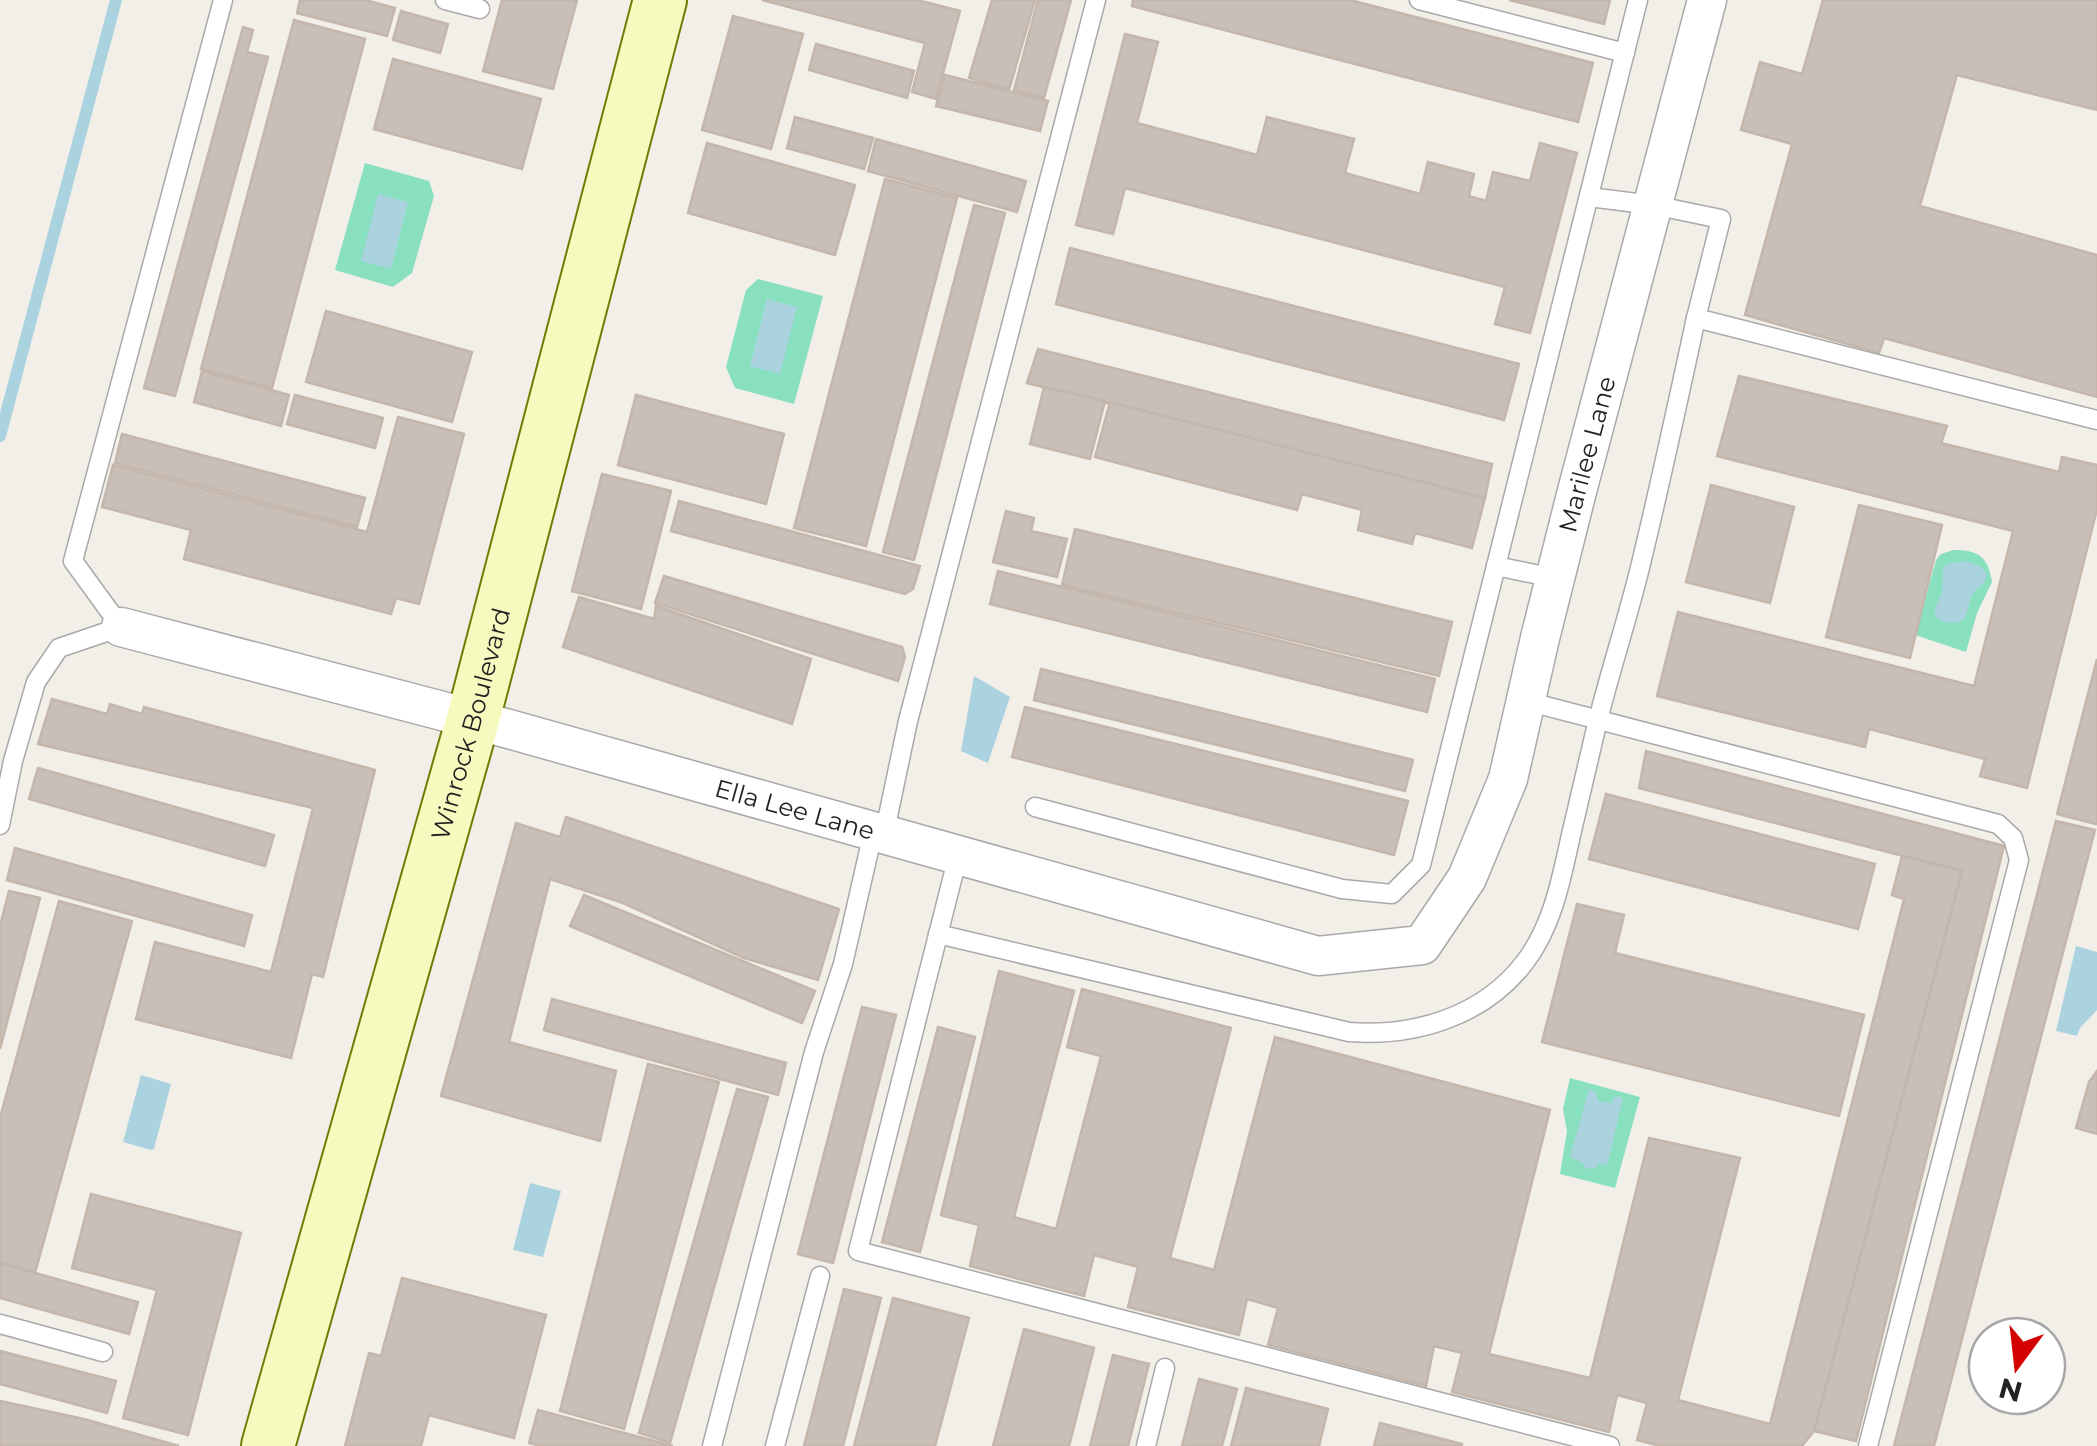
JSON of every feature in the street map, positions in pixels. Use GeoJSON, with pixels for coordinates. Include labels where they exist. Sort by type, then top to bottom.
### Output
{"type":"FeatureCollection","features":[{"type":"Feature","properties":{"kind":"street","name":"Winrock Boulevard"},"geometry":{"type":"LineString","coordinates":[[268,1446],[473,720],[660,0]]}},
{"type":"Feature","properties":{"kind":"street","name":"Marilee Lane"},"geometry":{"type":"LineString","coordinates":[[1450,902],[1467,878],[1508,779],[1554,578],[1707,0]]}},
{"type":"Feature","properties":{"kind":"street","name":"Ella Lee Lane"},"geometry":{"type":"LineString","coordinates":[[121,626],[1318,956],[1422,945],[1450,902]]}},
{"type":"Feature","properties":{"kind":"lane"},"geometry":{"type":"LineString","coordinates":[[0,825],[13,761],[36,682],[60,648],[121,626],[73,561],[223,0]]}},
{"type":"Feature","properties":{"kind":"lane"},"geometry":{"type":"LineString","coordinates":[[445,0],[480,9]]}},
{"type":"Feature","properties":{"kind":"lane"},"geometry":{"type":"LineString","coordinates":[[712,1446],[814,1052],[879,834],[1096,0]]}},
{"type":"Feature","properties":{"kind":"lane"},"geometry":{"type":"LineString","coordinates":[[1419,0],[1625,53]]}},
{"type":"Feature","properties":{"kind":"lane"},"geometry":{"type":"LineString","coordinates":[[1035,807],[1342,889],[1392,894],[1421,866],[1638,0]]}},
{"type":"Feature","properties":{"kind":"lane"},"geometry":{"type":"LineString","coordinates":[[938,934],[1349,1032],[1399,1033],[1435,1024],[1460,1014],[1511,978],[1540,938],[1551,915],[1642,558],[1722,219],[1589,197]]}},
{"type":"Feature","properties":{"kind":"lane"},"geometry":{"type":"LineString","coordinates":[[1696,318],[2097,420]]}},
{"type":"Feature","properties":{"kind":"lane"},"geometry":{"type":"LineString","coordinates":[[1496,566],[1554,578]]}},
{"type":"Feature","properties":{"kind":"lane"},"geometry":{"type":"LineString","coordinates":[[1526,701],[1998,824],[2013,838],[2019,860],[1868,1446]]}},
{"type":"Feature","properties":{"kind":"lane"},"geometry":{"type":"LineString","coordinates":[[958,856],[858,1251],[1610,1446]]}},
{"type":"Feature","properties":{"kind":"lane"},"geometry":{"type":"LineString","coordinates":[[776,1446],[820,1276]]}},
{"type":"Feature","properties":{"kind":"lane"},"geometry":{"type":"LineString","coordinates":[[0,1324],[103,1352]]}},
{"type":"Feature","properties":{"kind":"lane"},"geometry":{"type":"LineString","coordinates":[[1146,1446],[1165,1368]]}},
{"type":"Feature","properties":{"kind":"green space"},"geometry":{"type":"Polygon","coordinates":[[[365,163],[429,181],[434,196],[412,273],[393,287],[335,270],[365,163]]]}},
{"type":"Feature","properties":{"kind":"green space"},"geometry":{"type":"Polygon","coordinates":[[[758,279],[823,296],[794,404],[735,388],[726,367],[746,290],[758,279]]]}},
{"type":"Feature","properties":{"kind":"green space"},"geometry":{"type":"Polygon","coordinates":[[[1953,550],[1980,556],[1988,566],[1992,582],[1977,613],[1966,652],[1915,635],[1936,560],[1953,550]]]}},
{"type":"Feature","properties":{"kind":"green space"},"geometry":{"type":"Polygon","coordinates":[[[1570,1078],[1640,1097],[1615,1188],[1560,1174],[1567,1131],[1563,1109],[1570,1078]]]}},
{"type":"Feature","properties":{"kind":"water"},"geometry":{"type":"Polygon","coordinates":[[[378,194],[408,202],[391,269],[361,261],[378,194]]]}},
{"type":"Feature","properties":{"kind":"water"},"geometry":{"type":"Polygon","coordinates":[[[767,299],[797,307],[780,374],[750,366],[767,299]]]}},
{"type":"Feature","properties":{"kind":"water"},"geometry":{"type":"Polygon","coordinates":[[[1965,561],[1980,566],[1987,574],[1972,594],[1965,619],[1946,622],[1935,616],[1944,568],[1946,564],[1965,561]]]}},
{"type":"Feature","properties":{"kind":"water"},"geometry":{"type":"Polygon","coordinates":[[[974,676],[1010,697],[988,763],[961,751],[974,676]]]}},
{"type":"Feature","properties":{"kind":"water"},"geometry":{"type":"Polygon","coordinates":[[[2076,946],[2097,952],[2097,1010],[2077,1036],[2056,1031],[2076,946]]]}},
{"type":"Feature","properties":{"kind":"water"},"geometry":{"type":"Polygon","coordinates":[[[141,1075],[171,1084],[151,1150],[123,1142],[141,1075]]]}},
{"type":"Feature","properties":{"kind":"water"},"geometry":{"type":"Polygon","coordinates":[[[1589,1089],[1596,1092],[1598,1101],[1611,1103],[1615,1096],[1623,1098],[1607,1166],[1599,1163],[1596,1168],[1587,1169],[1570,1157],[1589,1089]]]}},
{"type":"Feature","properties":{"kind":"water"},"geometry":{"type":"Polygon","coordinates":[[[530,1183],[561,1191],[543,1257],[513,1250],[530,1183]]]}},
{"type":"Feature","properties":{"kind":"building"},"geometry":{"type":"Polygon","coordinates":[[[300,0],[365,0],[395,8],[387,36],[297,13],[300,0]]]}},
{"type":"Feature","properties":{"kind":"building"},"geometry":{"type":"Polygon","coordinates":[[[502,0],[577,0],[553,89],[483,71],[502,0]]]}},
{"type":"Feature","properties":{"kind":"building"},"geometry":{"type":"Polygon","coordinates":[[[762,0],[917,0],[960,11],[936,99],[912,92],[925,43],[762,0]]]}},
{"type":"Feature","properties":{"kind":"building"},"geometry":{"type":"Polygon","coordinates":[[[992,0],[1035,0],[1009,90],[969,78],[992,0]]]}},
{"type":"Feature","properties":{"kind":"building"},"geometry":{"type":"Polygon","coordinates":[[[1038,0],[1071,0],[1044,98],[1014,90],[1038,0]]]}},
{"type":"Feature","properties":{"kind":"building"},"geometry":{"type":"Polygon","coordinates":[[[1133,0],[1350,0],[1593,63],[1578,122],[1132,6],[1133,0]]]}},
{"type":"Feature","properties":{"kind":"building"},"geometry":{"type":"Polygon","coordinates":[[[1509,0],[1610,0],[1604,24],[1509,0]]]}},
{"type":"Feature","properties":{"kind":"building"},"geometry":{"type":"Polygon","coordinates":[[[1823,0],[2097,0],[2097,110],[1957,75],[1920,206],[2097,255],[2097,397],[1884,338],[1879,353],[1745,315],[1792,144],[1741,130],[1760,62],[1802,74],[1823,0]]]}},
{"type":"Feature","properties":{"kind":"building"},"geometry":{"type":"Polygon","coordinates":[[[401,11],[448,24],[440,53],[393,40],[401,11]]]}},
{"type":"Feature","properties":{"kind":"building"},"geometry":{"type":"Polygon","coordinates":[[[733,16],[803,34],[771,149],[702,130],[733,16]]]}},
{"type":"Feature","properties":{"kind":"building"},"geometry":{"type":"Polygon","coordinates":[[[294,20],[365,39],[272,388],[201,369],[294,20]]]}},
{"type":"Feature","properties":{"kind":"building"},"geometry":{"type":"Polygon","coordinates":[[[243,27],[253,30],[247,52],[268,57],[175,396],[144,388],[243,27]]]}},
{"type":"Feature","properties":{"kind":"building"},"geometry":{"type":"Polygon","coordinates":[[[1125,34],[1158,42],[1137,123],[1257,155],[1267,117],[1354,139],[1345,173],[1420,194],[1428,162],[1474,174],[1469,196],[1486,201],[1493,172],[1530,181],[1540,143],[1577,153],[1530,333],[1495,324],[1505,287],[1125,188],[1113,234],[1076,225],[1125,34]]]}},
{"type":"Feature","properties":{"kind":"building"},"geometry":{"type":"Polygon","coordinates":[[[816,44],[914,71],[907,98],[809,70],[816,44]]]}},
{"type":"Feature","properties":{"kind":"building"},"geometry":{"type":"Polygon","coordinates":[[[393,59],[541,99],[522,169],[374,129],[393,59]]]}},
{"type":"Feature","properties":{"kind":"building"},"geometry":{"type":"Polygon","coordinates":[[[945,75],[1048,101],[1040,131],[936,106],[945,75]]]}},
{"type":"Feature","properties":{"kind":"building"},"geometry":{"type":"Polygon","coordinates":[[[795,117],[873,138],[864,169],[787,148],[795,117]]]}},
{"type":"Feature","properties":{"kind":"building"},"geometry":{"type":"Polygon","coordinates":[[[876,139],[1026,181],[1017,212],[868,171],[876,139]]]}},
{"type":"Feature","properties":{"kind":"building"},"geometry":{"type":"Polygon","coordinates":[[[707,143],[855,185],[835,255],[688,213],[707,143]]]}},
{"type":"Feature","properties":{"kind":"building"},"geometry":{"type":"Polygon","coordinates":[[[885,179],[957,198],[866,546],[794,528],[885,179]]]}},
{"type":"Feature","properties":{"kind":"building"},"geometry":{"type":"Polygon","coordinates":[[[974,205],[1005,213],[914,560],[883,552],[974,205]]]}},
{"type":"Feature","properties":{"kind":"building"},"geometry":{"type":"Polygon","coordinates":[[[1070,248],[1519,364],[1504,420],[1056,304],[1070,248]]]}},
{"type":"Feature","properties":{"kind":"building"},"geometry":{"type":"Polygon","coordinates":[[[326,311],[472,352],[452,422],[306,382],[326,311]]]}},
{"type":"Feature","properties":{"kind":"building"},"geometry":{"type":"Polygon","coordinates":[[[1038,349],[1492,464],[1485,498],[1027,383],[1038,349]]]}},
{"type":"Feature","properties":{"kind":"building"},"geometry":{"type":"Polygon","coordinates":[[[202,371],[289,395],[281,426],[194,402],[202,371]]]}},
{"type":"Feature","properties":{"kind":"building"},"geometry":{"type":"Polygon","coordinates":[[[1739,376],[1947,426],[1941,443],[2059,472],[2062,457],[2097,465],[2097,509],[2027,788],[1980,776],[1985,759],[1869,729],[1865,747],[1657,696],[1678,612],[1974,686],[2013,531],[1717,456],[1739,376]]]}},
{"type":"Feature","properties":{"kind":"building"},"geometry":{"type":"Polygon","coordinates":[[[1044,387],[1105,401],[1090,459],[1030,444],[1044,387]]]}},
{"type":"Feature","properties":{"kind":"building"},"geometry":{"type":"Polygon","coordinates":[[[295,395],[383,418],[375,448],[287,424],[295,395]]]}},
{"type":"Feature","properties":{"kind":"building"},"geometry":{"type":"Polygon","coordinates":[[[636,395],[784,434],[766,504],[618,465],[636,395]]]}},
{"type":"Feature","properties":{"kind":"building"},"geometry":{"type":"Polygon","coordinates":[[[1110,402],[1485,498],[1472,548],[1415,533],[1412,544],[1358,530],[1362,510],[1302,494],[1297,510],[1095,457],[1110,402]]]}},
{"type":"Feature","properties":{"kind":"building"},"geometry":{"type":"Polygon","coordinates":[[[398,417],[464,434],[419,604],[396,598],[391,614],[184,559],[191,530],[102,507],[113,465],[367,532],[398,417]]]}},
{"type":"Feature","properties":{"kind":"building"},"geometry":{"type":"Polygon","coordinates":[[[122,434],[365,498],[357,527],[115,463],[122,434]]]}},
{"type":"Feature","properties":{"kind":"building"},"geometry":{"type":"Polygon","coordinates":[[[602,474],[671,491],[641,609],[572,591],[602,474]]]}},
{"type":"Feature","properties":{"kind":"building"},"geometry":{"type":"Polygon","coordinates":[[[1711,485],[1794,507],[1770,603],[1686,582],[1711,485]]]}},
{"type":"Feature","properties":{"kind":"building"},"geometry":{"type":"Polygon","coordinates":[[[679,501],[920,566],[913,589],[905,594],[671,531],[679,501]]]}},
{"type":"Feature","properties":{"kind":"building"},"geometry":{"type":"Polygon","coordinates":[[[1859,505],[1942,525],[1910,658],[1826,637],[1859,505]]]}},
{"type":"Feature","properties":{"kind":"building"},"geometry":{"type":"Polygon","coordinates":[[[1006,511],[1034,518],[1031,531],[1067,539],[1057,577],[993,562],[1006,511]]]}},
{"type":"Feature","properties":{"kind":"building"},"geometry":{"type":"Polygon","coordinates":[[[1075,529],[1452,622],[1439,676],[1062,585],[1075,529]]]}},
{"type":"Feature","properties":{"kind":"building"},"geometry":{"type":"Polygon","coordinates":[[[998,571],[1435,679],[1427,712],[990,604],[998,571]]]}},
{"type":"Feature","properties":{"kind":"building"},"geometry":{"type":"Polygon","coordinates":[[[664,576],[902,647],[905,657],[898,681],[655,603],[664,576]]]}},
{"type":"Feature","properties":{"kind":"building"},"geometry":{"type":"Polygon","coordinates":[[[579,597],[654,619],[656,606],[811,659],[792,724],[563,647],[579,597]]]}},
{"type":"Feature","properties":{"kind":"building"},"geometry":{"type":"Polygon","coordinates":[[[2097,659],[2097,822],[2096,824],[2057,814],[2097,659]]]}},
{"type":"Feature","properties":{"kind":"building"},"geometry":{"type":"Polygon","coordinates":[[[1041,669],[1413,760],[1405,791],[1034,700],[1041,669]]]}},
{"type":"Feature","properties":{"kind":"building"},"geometry":{"type":"Polygon","coordinates":[[[52,699],[107,714],[110,704],[142,714],[144,707],[375,770],[323,977],[312,974],[291,1058],[136,1019],[155,942],[271,972],[313,808],[38,744],[52,699]]]}},
{"type":"Feature","properties":{"kind":"building"},"geometry":{"type":"Polygon","coordinates":[[[1025,707],[1408,801],[1394,855],[1012,757],[1025,707]]]}},
{"type":"Feature","properties":{"kind":"building"},"geometry":{"type":"Polygon","coordinates":[[[1646,751],[2004,846],[1856,1441],[1814,1431],[1962,871],[1639,788],[1646,751]]]}},
{"type":"Feature","properties":{"kind":"building"},"geometry":{"type":"Polygon","coordinates":[[[38,768],[274,835],[265,866],[29,799],[38,768]]]}},
{"type":"Feature","properties":{"kind":"building"},"geometry":{"type":"Polygon","coordinates":[[[1606,794],[1875,864],[1858,929],[1589,859],[1606,794]]]}},
{"type":"Feature","properties":{"kind":"building"},"geometry":{"type":"Polygon","coordinates":[[[566,817],[839,909],[818,980],[744,958],[623,903],[550,879],[509,1042],[616,1071],[600,1141],[441,1096],[516,823],[560,837],[566,817]]]}},
{"type":"Feature","properties":{"kind":"building"},"geometry":{"type":"Polygon","coordinates":[[[2056,821],[2095,830],[1934,1446],[1894,1446],[2056,821]]]}},
{"type":"Feature","properties":{"kind":"building"},"geometry":{"type":"Polygon","coordinates":[[[15,848],[252,915],[244,946],[7,880],[15,848]]]}},
{"type":"Feature","properties":{"kind":"building"},"geometry":{"type":"Polygon","coordinates":[[[1902,856],[1962,871],[1814,1431],[1802,1446],[1660,1446],[1637,1440],[1647,1403],[1617,1395],[1609,1432],[1452,1392],[1462,1353],[1434,1346],[1426,1386],[1268,1345],[1278,1308],[1247,1299],[1239,1335],[1128,1307],[1138,1267],[1094,1255],[1084,1296],[970,1266],[979,1225],[941,1215],[999,971],[1074,991],[1014,1217],[1056,1229],[1101,1056],[1067,1047],[1082,989],[1231,1028],[1170,1258],[1214,1270],[1275,1037],[1550,1110],[1489,1354],[1590,1378],[1649,1138],[1740,1158],[1678,1400],[1770,1424],[1904,899],[1892,895],[1902,856]]]}},
{"type":"Feature","properties":{"kind":"building"},"geometry":{"type":"Polygon","coordinates":[[[9,891],[40,898],[0,1049],[0,926],[9,891]]]}},
{"type":"Feature","properties":{"kind":"building"},"geometry":{"type":"Polygon","coordinates":[[[584,895],[815,991],[802,1023],[570,926],[584,895]]]}},
{"type":"Feature","properties":{"kind":"building"},"geometry":{"type":"Polygon","coordinates":[[[59,901],[132,921],[35,1273],[0,1263],[0,1118],[59,901]]]}},
{"type":"Feature","properties":{"kind":"building"},"geometry":{"type":"Polygon","coordinates":[[[1577,904],[1624,915],[1615,953],[1864,1015],[1839,1116],[1542,1042],[1577,904]]]}},
{"type":"Feature","properties":{"kind":"building"},"geometry":{"type":"Polygon","coordinates":[[[552,999],[786,1063],[778,1095],[544,1030],[552,999]]]}},
{"type":"Feature","properties":{"kind":"building"},"geometry":{"type":"Polygon","coordinates":[[[862,1007],[896,1015],[833,1263],[798,1254],[862,1007]]]}},
{"type":"Feature","properties":{"kind":"building"},"geometry":{"type":"Polygon","coordinates":[[[938,1027],[975,1037],[920,1252],[882,1242],[938,1027]]]}},
{"type":"Feature","properties":{"kind":"building"},"geometry":{"type":"Polygon","coordinates":[[[648,1064],[719,1082],[624,1429],[560,1411],[648,1064]]]}},
{"type":"Feature","properties":{"kind":"building"},"geometry":{"type":"Polygon","coordinates":[[[2097,1071],[2097,1134],[2076,1128],[2089,1082],[2097,1071]]]}},
{"type":"Feature","properties":{"kind":"building"},"geometry":{"type":"Polygon","coordinates":[[[737,1089],[768,1097],[670,1443],[639,1433],[737,1089]]]}},
{"type":"Feature","properties":{"kind":"building"},"geometry":{"type":"Polygon","coordinates":[[[91,1194],[241,1233],[188,1435],[123,1418],[157,1290],[72,1268],[91,1194]]]}},
{"type":"Feature","properties":{"kind":"building"},"geometry":{"type":"Polygon","coordinates":[[[0,1263],[138,1302],[129,1334],[0,1298],[0,1263]]]}},
{"type":"Feature","properties":{"kind":"building"},"geometry":{"type":"Polygon","coordinates":[[[402,1278],[546,1315],[514,1438],[429,1415],[421,1446],[345,1446],[369,1353],[381,1356],[402,1278]]]}},
{"type":"Feature","properties":{"kind":"building"},"geometry":{"type":"Polygon","coordinates":[[[844,1289],[881,1298],[843,1446],[804,1446],[844,1289]]]}},
{"type":"Feature","properties":{"kind":"building"},"geometry":{"type":"Polygon","coordinates":[[[893,1298],[969,1318],[935,1446],[854,1446],[893,1298]]]}},
{"type":"Feature","properties":{"kind":"building"},"geometry":{"type":"Polygon","coordinates":[[[1024,1329],[1094,1348],[1069,1446],[993,1446],[1024,1329]]]}},
{"type":"Feature","properties":{"kind":"building"},"geometry":{"type":"Polygon","coordinates":[[[0,1351],[116,1381],[107,1413],[0,1384],[0,1351]]]}},
{"type":"Feature","properties":{"kind":"building"},"geometry":{"type":"Polygon","coordinates":[[[1113,1355],[1149,1364],[1128,1446],[1090,1446],[1113,1355]]]}},
{"type":"Feature","properties":{"kind":"building"},"geometry":{"type":"Polygon","coordinates":[[[1199,1379],[1237,1389],[1222,1446],[1182,1446],[1199,1379]]]}},
{"type":"Feature","properties":{"kind":"building"},"geometry":{"type":"Polygon","coordinates":[[[1246,1388],[1328,1409],[1319,1446],[1231,1446],[1246,1388]]]}},
{"type":"Feature","properties":{"kind":"building"},"geometry":{"type":"Polygon","coordinates":[[[0,1401],[84,1419],[179,1446],[0,1446],[0,1401]]]}},
{"type":"Feature","properties":{"kind":"building"},"geometry":{"type":"Polygon","coordinates":[[[538,1410],[673,1446],[529,1443],[538,1410]]]}},
{"type":"Feature","properties":{"kind":"building"},"geometry":{"type":"Polygon","coordinates":[[[1380,1423],[1462,1444],[1462,1446],[1374,1446],[1380,1423]]]}},
{"type":"Feature","properties":{"kind":"waterway"},"geometry":{"type":"LineString","coordinates":[[0,436],[116,0]]}}]}
